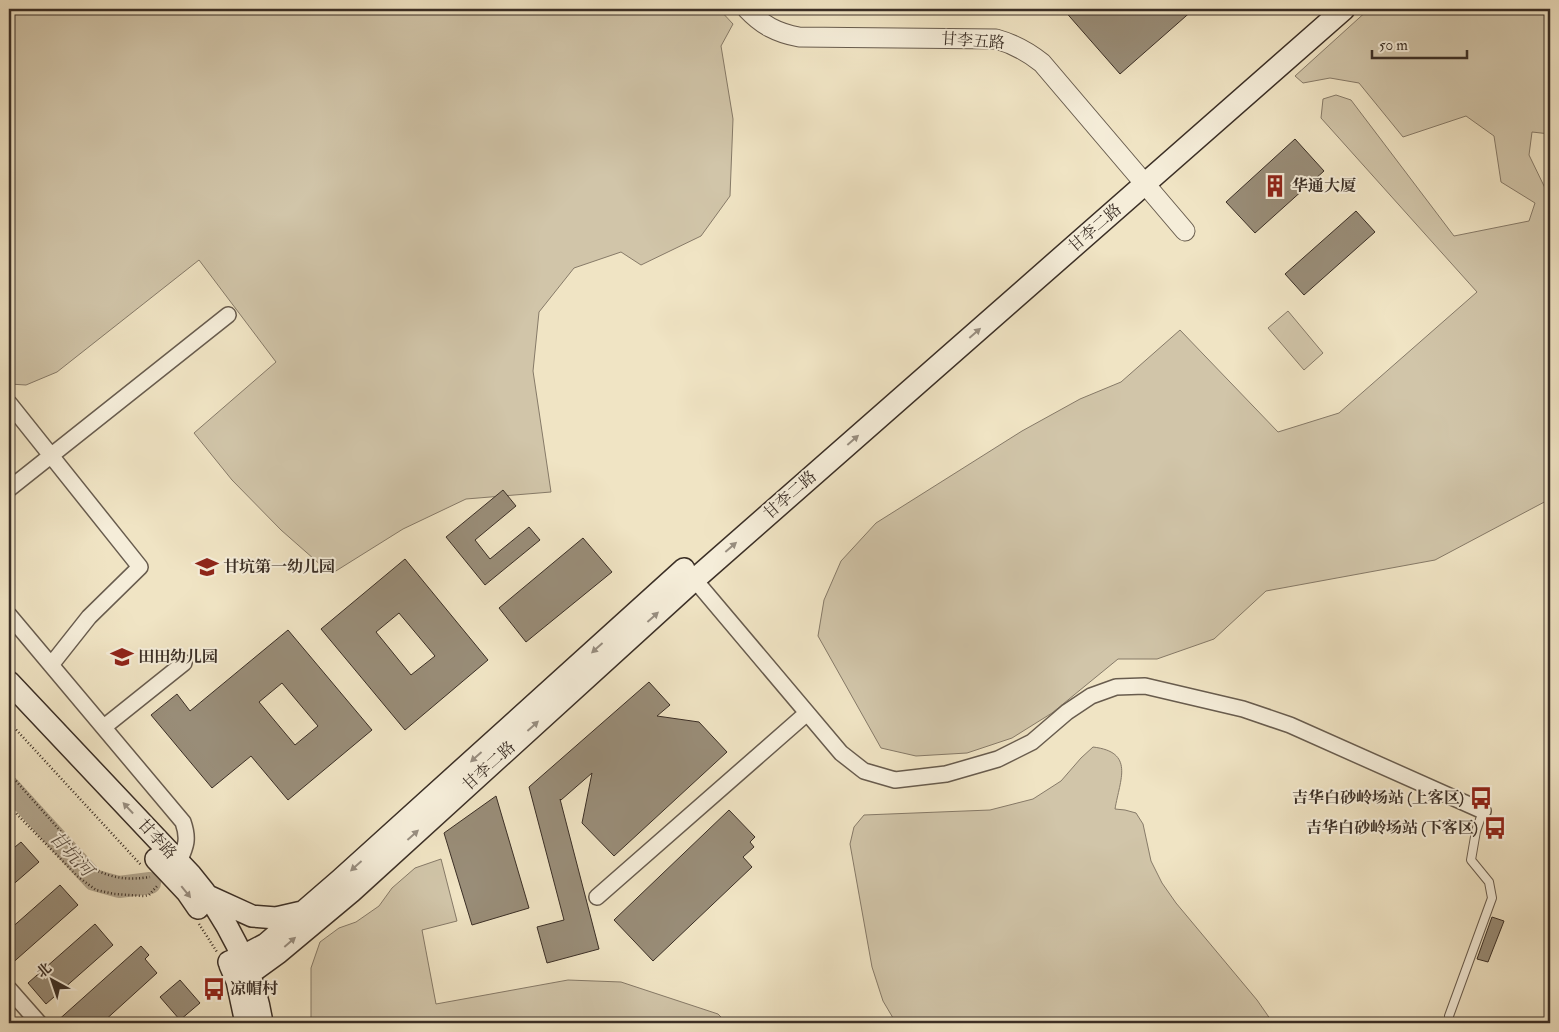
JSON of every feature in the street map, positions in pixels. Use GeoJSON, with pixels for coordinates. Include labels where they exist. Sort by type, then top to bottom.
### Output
{"type":"FeatureCollection","features":[{"type":"Feature","properties":{"kind":"main road","name":"甘李二路"},"geometry":{"type":"LineString","coordinates":[[234,965],[266,944],[690,574],[1140,178],[1323,9]]}},
{"type":"Feature","properties":{"kind":"main road","name":"甘李二路"},"geometry":{"type":"LineString","coordinates":[[1140,178],[1344,9]]}},
{"type":"Feature","properties":{"kind":"main road","name":"甘李二路"},"geometry":{"type":"LineString","coordinates":[[234,965],[278,952],[351,892],[690,574]]}},
{"type":"Feature","properties":{"kind":"main road","name":"甘李路"},"geometry":{"type":"LineString","coordinates":[[9,682],[179,862],[218,911],[234,965],[246,1023]]}},
{"type":"Feature","properties":{"kind":"main road","name":"甘李路"},"geometry":{"type":"LineString","coordinates":[[9,703],[187,892],[234,965],[255,991],[262,1023]]}},
{"type":"Feature","properties":{"kind":"main road"},"geometry":{"type":"LineString","coordinates":[[207,896],[252,916],[276,918],[302,912]]}},
{"type":"Feature","properties":{"kind":"street","name":"甘李五路"},"geometry":{"type":"LineString","coordinates":[[748,9],[767,27],[782,34],[799,37],[996,39],[1012,43],[1042,63],[1185,231]]}},
{"type":"Feature","properties":{"kind":"street"},"geometry":{"type":"LineString","coordinates":[[9,489],[228,314]]}},
{"type":"Feature","properties":{"kind":"street"},"geometry":{"type":"LineString","coordinates":[[9,403],[140,567],[89,617],[51,665]]}},
{"type":"Feature","properties":{"kind":"street"},"geometry":{"type":"LineString","coordinates":[[690,574],[840,753],[864,771],[895,780],[946,774],[998,759],[1032,742],[1067,712],[1091,696],[1116,687],[1145,686],[1243,708],[1290,725],[1483,811]]}},
{"type":"Feature","properties":{"kind":"street"},"geometry":{"type":"LineString","coordinates":[[9,615],[183,822],[187,834],[185,849],[179,862]]}},
{"type":"Feature","properties":{"kind":"street"},"geometry":{"type":"LineString","coordinates":[[104,727],[184,663]]}},
{"type":"Feature","properties":{"kind":"street"},"geometry":{"type":"LineString","coordinates":[[598,898],[807,713]]}},
{"type":"Feature","properties":{"kind":"street"},"geometry":{"type":"LineString","coordinates":[[9,989],[39,1023]]}},
{"type":"Feature","properties":{"kind":"lane"},"geometry":{"type":"LineString","coordinates":[[1449,1016],[1492,898],[1489,882],[1471,860],[1476,831],[1483,811]]}},
{"type":"Feature","properties":{"kind":"path"},"geometry":{"type":"LineString","coordinates":[[9,722],[159,885],[149,895],[144,896],[114,894],[96,890],[77,876],[9,806]]}},
{"type":"Feature","properties":{"kind":"path"},"geometry":{"type":"LineString","coordinates":[[9,773],[94,869],[107,876],[130,880],[152,877]]}},
{"type":"Feature","properties":{"kind":"path"},"geometry":{"type":"LineString","coordinates":[[198,923],[234,965]]}},
{"type":"Feature","properties":{"kind":"shaded area"},"geometry":{"type":"Polygon","coordinates":[[[9,9],[719,9],[733,24],[721,46],[733,119],[730,196],[701,236],[641,265],[621,252],[574,268],[539,312],[533,371],[551,492],[466,499],[403,529],[331,574],[281,530],[232,480],[194,433],[276,362],[199,260],[57,372],[26,385],[9,384],[9,9]]]}},
{"type":"Feature","properties":{"kind":"shaded area"},"geometry":{"type":"Polygon","coordinates":[[[1369,9],[1550,9],[1550,134],[1532,132],[1529,155],[1545,188],[1550,194],[1550,499],[1435,560],[1266,591],[1214,639],[1157,659],[1118,659],[1052,713],[1012,738],[967,753],[916,756],[881,748],[818,636],[824,600],[841,561],[876,523],[1022,431],[1080,399],[1121,382],[1180,330],[1278,432],[1339,413],[1477,292],[1321,118],[1323,99],[1336,95],[1351,100],[1454,236],[1529,221],[1535,203],[1501,182],[1494,136],[1466,116],[1403,137],[1359,83],[1330,78],[1303,83],[1295,76],[1369,9]]]}},
{"type":"Feature","properties":{"kind":"shaded area"},"geometry":{"type":"Polygon","coordinates":[[[1288,311],[1323,353],[1304,370],[1268,328],[1288,311]]]}},
{"type":"Feature","properties":{"kind":"shaded area"},"geometry":{"type":"Polygon","coordinates":[[[1093,747],[1106,750],[1115,755],[1120,761],[1122,769],[1115,809],[1136,813],[1143,824],[1151,861],[1162,883],[1176,903],[1257,1000],[1273,1023],[896,1023],[883,1001],[872,967],[850,844],[854,827],[864,815],[990,810],[1033,799],[1061,781],[1093,747]]]}},
{"type":"Feature","properties":{"kind":"shaded area"},"geometry":{"type":"Polygon","coordinates":[[[441,859],[457,921],[422,930],[436,1004],[568,980],[621,982],[718,1014],[727,1023],[311,1023],[311,968],[320,942],[339,928],[356,922],[379,906],[392,888],[415,868],[441,859]]]}},
{"type":"Feature","properties":{"kind":"building"},"geometry":{"type":"Polygon","coordinates":[[[1063,9],[1194,9],[1120,74],[1063,9]]]}},
{"type":"Feature","properties":{"kind":"building","name":"华通大厦"},"geometry":{"type":"Polygon","coordinates":[[[1295,139],[1324,171],[1255,233],[1226,202],[1295,139]]]}},
{"type":"Feature","properties":{"kind":"building"},"geometry":{"type":"Polygon","coordinates":[[[1356,211],[1375,232],[1304,295],[1285,274],[1356,211]]]}},
{"type":"Feature","properties":{"kind":"building"},"geometry":{"type":"Polygon","coordinates":[[[503,490],[516,506],[475,540],[490,559],[529,527],[540,540],[485,585],[446,537],[503,490]]]}},
{"type":"Feature","properties":{"kind":"building"},"geometry":{"type":"Polygon","coordinates":[[[583,538],[612,572],[526,642],[499,608],[583,538]]]}},
{"type":"Feature","properties":{"kind":"building"},"geometry":{"type":"Polygon","coordinates":[[[405,559],[488,660],[405,730],[321,629],[405,559]],[[399,613],[376,632],[411,675],[435,656],[399,613]]]}},
{"type":"Feature","properties":{"kind":"building"},"geometry":{"type":"Polygon","coordinates":[[[288,630],[372,730],[288,800],[251,756],[212,788],[151,715],[177,694],[190,711],[288,630]],[[282,683],[259,702],[295,745],[318,726],[282,683]]]}},
{"type":"Feature","properties":{"kind":"building"},"geometry":{"type":"Polygon","coordinates":[[[649,682],[670,705],[657,716],[699,722],[727,752],[614,856],[582,823],[592,773],[560,799],[599,949],[547,963],[537,927],[564,920],[529,787],[649,682]]]}},
{"type":"Feature","properties":{"kind":"building"},"geometry":{"type":"Polygon","coordinates":[[[496,796],[529,908],[472,925],[444,833],[496,796]]]}},
{"type":"Feature","properties":{"kind":"building"},"geometry":{"type":"Polygon","coordinates":[[[729,810],[755,837],[750,842],[754,847],[743,857],[752,867],[653,961],[614,920],[729,810]]]}},
{"type":"Feature","properties":{"kind":"building"},"geometry":{"type":"Polygon","coordinates":[[[21,842],[39,862],[9,888],[9,852],[21,842]]]}},
{"type":"Feature","properties":{"kind":"building"},"geometry":{"type":"Polygon","coordinates":[[[60,885],[78,905],[9,966],[9,930],[60,885]]]}},
{"type":"Feature","properties":{"kind":"building"},"geometry":{"type":"Polygon","coordinates":[[[1492,917],[1504,921],[1488,962],[1477,959],[1492,917]]]}},
{"type":"Feature","properties":{"kind":"building"},"geometry":{"type":"Polygon","coordinates":[[[95,924],[113,945],[46,1004],[28,983],[95,924]]]}},
{"type":"Feature","properties":{"kind":"building"},"geometry":{"type":"Polygon","coordinates":[[[141,946],[149,955],[145,959],[157,973],[102,1023],[55,1023],[141,946]]]}},
{"type":"Feature","properties":{"kind":"building"},"geometry":{"type":"Polygon","coordinates":[[[180,980],[200,1003],[180,1020],[160,997],[180,980]]]}},
{"type":"Feature","properties":{"kind":"waterway","name":"甘坑河"},"geometry":{"type":"LineString","coordinates":[[9,787],[94,880],[119,887],[150,883]]}},
{"type":"Feature","properties":{"kind":"place","name":"华通大厦"},"geometry":{"type":"Point","coordinates":[1275,186]}},
{"type":"Feature","properties":{"kind":"place","name":"甘坑第一幼儿园"},"geometry":{"type":"Point","coordinates":[207,567]}},
{"type":"Feature","properties":{"kind":"place","name":"田田幼儿园"},"geometry":{"type":"Point","coordinates":[122,657]}},
{"type":"Feature","properties":{"kind":"place","name":"吉华白砂岭场站 (上客区)"},"geometry":{"type":"Point","coordinates":[1481,798]}},
{"type":"Feature","properties":{"kind":"place","name":"吉华白砂岭场站 (下客区)"},"geometry":{"type":"Point","coordinates":[1495,828]}},
{"type":"Feature","properties":{"kind":"place","name":"凉帽村"},"geometry":{"type":"Point","coordinates":[214,989]}}]}
